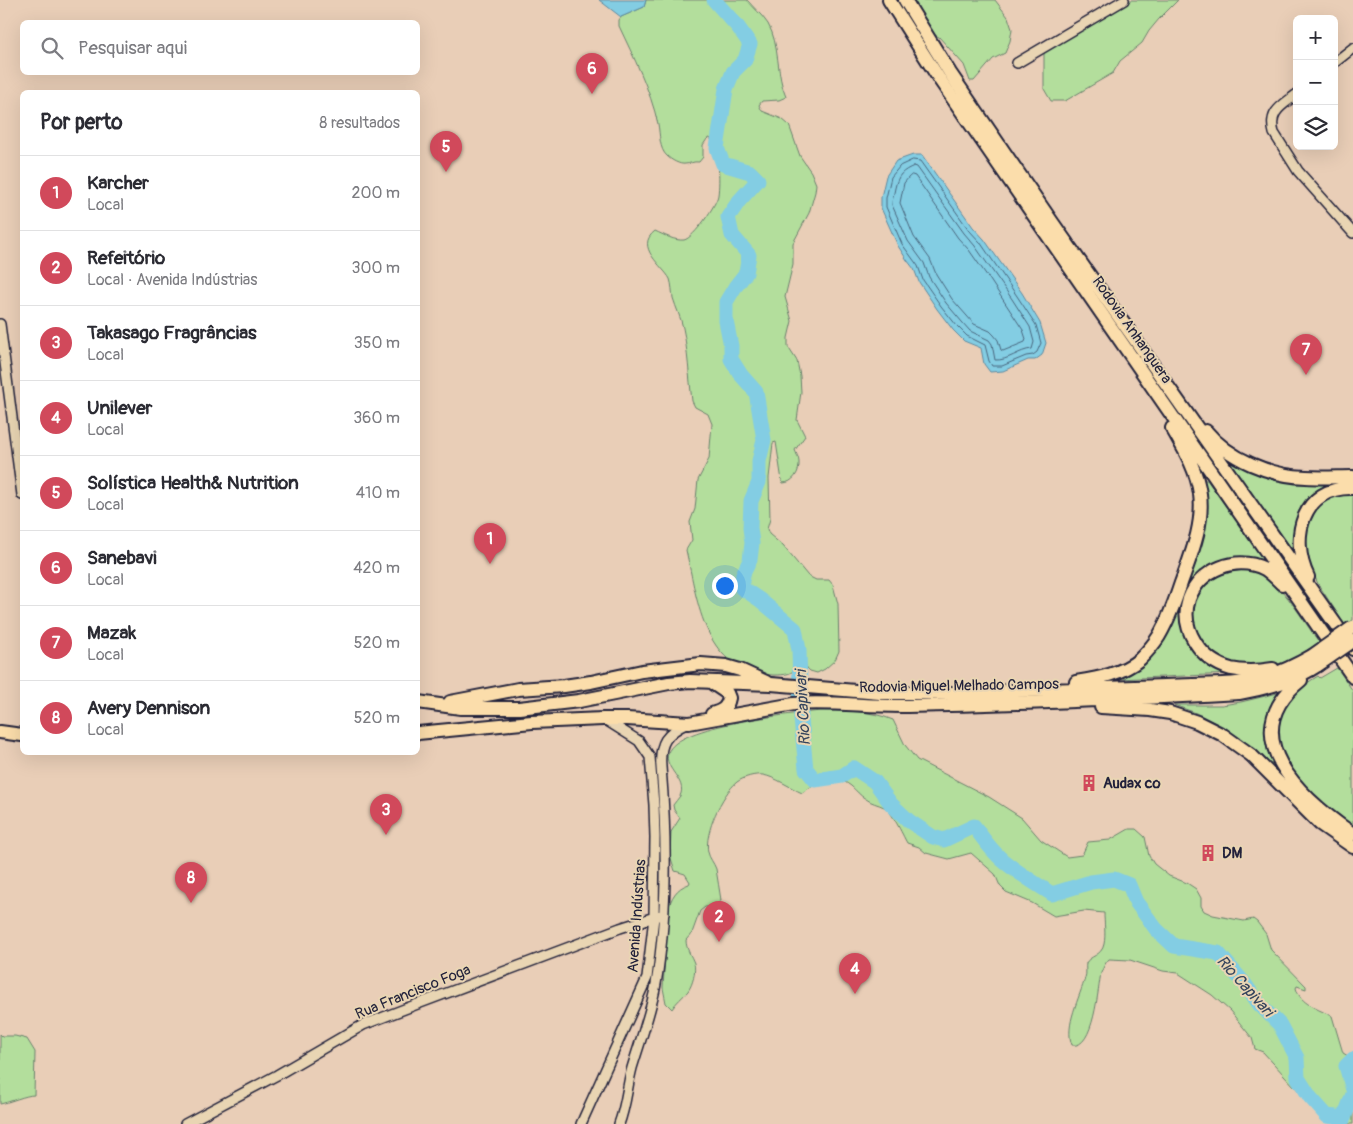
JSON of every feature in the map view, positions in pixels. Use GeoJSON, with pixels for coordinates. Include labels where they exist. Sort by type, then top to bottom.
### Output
{"type":"FeatureCollection","features":[{"type":"Feature","properties":{"kind":"highway","name":"Rodovia Anhanguera"},"geometry":{"type":"LineString","coordinates":[[889,0],[940,80],[1353,677]]}},
{"type":"Feature","properties":{"kind":"highway","name":"Rodovia Anhanguera"},"geometry":{"type":"LineString","coordinates":[[906,0],[950,73],[1052,222],[1353,649]]}},
{"type":"Feature","properties":{"kind":"highway"},"geometry":{"type":"LineString","coordinates":[[1155,369],[1210,436],[1234,455],[1271,471],[1292,476],[1353,477]]}},
{"type":"Feature","properties":{"kind":"highway"},"geometry":{"type":"LineString","coordinates":[[1022,691],[1102,678],[1123,670],[1139,660],[1152,647],[1172,609],[1197,535],[1200,517],[1200,495],[1189,460],[1141,371]]}},
{"type":"Feature","properties":{"kind":"highway"},"geometry":{"type":"LineString","coordinates":[[1322,606],[1300,557],[1300,528],[1304,515],[1318,498],[1339,489],[1353,488]]}},
{"type":"Feature","properties":{"kind":"highway"},"geometry":{"type":"LineString","coordinates":[[1293,667],[1249,670],[1232,669],[1217,663],[1204,653],[1192,638],[1188,626],[1187,611],[1190,598],[1207,574],[1228,564],[1246,564],[1265,569],[1273,575],[1314,620]]}},
{"type":"Feature","properties":{"kind":"highway"},"geometry":{"type":"LineString","coordinates":[[1353,627],[1286,693],[1274,714],[1272,730],[1274,748],[1290,779],[1333,820],[1353,834]]}},
{"type":"Feature","properties":{"kind":"highway"},"geometry":{"type":"LineString","coordinates":[[1313,665],[1353,641]]}},
{"type":"Feature","properties":{"kind":"highway"},"geometry":{"type":"LineString","coordinates":[[435,705],[518,689],[564,686],[642,671],[701,664],[726,666],[776,685]]}},
{"type":"Feature","properties":{"kind":"highway","name":"Rodovia Miguel Melhado Campos"},"geometry":{"type":"LineString","coordinates":[[420,702],[461,708],[519,708],[579,701],[669,683],[690,681],[827,688],[880,693],[958,693],[1222,684],[1246,682],[1267,677],[1293,667],[1313,665]]}},
{"type":"Feature","properties":{"kind":"highway","name":"Rodovia Miguel Melhado Campos"},"geometry":{"type":"LineString","coordinates":[[420,733],[532,722],[603,719],[689,723],[794,704],[827,702],[905,706],[1239,693],[1264,689],[1286,682],[1313,665]]}},
{"type":"Feature","properties":{"kind":"highway"},"geometry":{"type":"LineString","coordinates":[[689,723],[722,711],[727,705],[729,698],[727,693],[709,681]]}},
{"type":"Feature","properties":{"kind":"highway"},"geometry":{"type":"LineString","coordinates":[[1018,703],[1150,710],[1177,715],[1203,725],[1245,750],[1313,817],[1353,847]]}},
{"type":"Feature","properties":{"kind":"highway"},"geometry":{"type":"LineString","coordinates":[[0,732],[20,735]]}},
{"type":"Feature","properties":{"kind":"highway"},"geometry":{"type":"LineString","coordinates":[[0,741],[20,740]]}},
{"type":"Feature","properties":{"kind":"street"},"geometry":{"type":"LineString","coordinates":[[1016,63],[1124,0]]}},
{"type":"Feature","properties":{"kind":"street"},"geometry":{"type":"LineString","coordinates":[[1338,60],[1353,48]]}},
{"type":"Feature","properties":{"kind":"street"},"geometry":{"type":"LineString","coordinates":[[1293,97],[1276,111],[1272,118],[1274,133],[1298,171],[1353,233]]}},
{"type":"Feature","properties":{"kind":"street"},"geometry":{"type":"LineString","coordinates":[[0,324],[20,479]]}},
{"type":"Feature","properties":{"kind":"street","name":"Avenida Indústrias"},"geometry":{"type":"LineString","coordinates":[[582,1124],[647,978],[654,917],[655,829],[650,757],[639,741],[603,719]]}},
{"type":"Feature","properties":{"kind":"street","name":"Avenida Indústrias"},"geometry":{"type":"LineString","coordinates":[[620,1124],[632,1070],[656,986],[664,914],[666,870],[661,749],[665,739],[672,732],[689,723]]}},
{"type":"Feature","properties":{"kind":"street","name":"Rua Francisco Foga"},"geometry":{"type":"LineString","coordinates":[[185,1124],[277,1075],[363,1025],[620,928],[664,914]]}},
{"type":"Feature","properties":{"kind":"green space"},"geometry":{"type":"Polygon","coordinates":[[[646,0],[747,0],[768,24],[772,32],[786,97],[779,100],[762,101],[759,105],[762,111],[782,119],[789,125],[800,156],[811,172],[816,184],[809,213],[793,243],[793,264],[785,297],[792,321],[788,347],[797,361],[800,376],[801,392],[797,420],[805,436],[795,450],[799,460],[797,473],[787,483],[782,481],[776,442],[773,443],[769,478],[770,519],[767,529],[769,534],[783,546],[808,576],[816,580],[829,580],[833,585],[838,604],[839,651],[835,660],[817,673],[807,668],[801,651],[796,667],[791,673],[787,674],[774,675],[751,672],[732,662],[719,649],[708,632],[695,592],[686,550],[692,540],[690,522],[695,509],[698,480],[709,459],[712,424],[708,414],[695,407],[692,401],[685,337],[673,298],[671,281],[652,256],[648,243],[649,237],[655,231],[677,240],[688,238],[714,206],[719,189],[719,173],[715,149],[710,138],[703,145],[703,157],[699,162],[678,163],[664,153],[651,98],[619,26],[621,17],[644,7],[646,0]]]}},
{"type":"Feature","properties":{"kind":"green space"},"geometry":{"type":"Polygon","coordinates":[[[908,0],[995,0],[1008,17],[1012,29],[1005,53],[993,59],[974,81],[970,81],[964,65],[939,37],[934,35],[908,0]]]}},
{"type":"Feature","properties":{"kind":"green space"},"geometry":{"type":"Polygon","coordinates":[[[1122,0],[1178,0],[1159,19],[1142,43],[1120,61],[1113,73],[1065,101],[1051,101],[1044,89],[1044,47],[1122,0]]]}},
{"type":"Feature","properties":{"kind":"green space"},"geometry":{"type":"Polygon","coordinates":[[[1223,454],[1238,461],[1353,482],[1317,493],[1295,553],[1223,454]]]}},
{"type":"Feature","properties":{"kind":"green space"},"geometry":{"type":"Polygon","coordinates":[[[1205,480],[1207,480],[1269,567],[1244,558],[1223,560],[1213,564],[1184,621],[1230,674],[1117,679],[1172,620],[1205,480]]]}},
{"type":"Feature","properties":{"kind":"green space"},"geometry":{"type":"Polygon","coordinates":[[[1353,494],[1353,620],[1345,625],[1318,584],[1309,563],[1303,538],[1311,514],[1324,500],[1334,496],[1353,494]]]}},
{"type":"Feature","properties":{"kind":"green space"},"geometry":{"type":"Polygon","coordinates":[[[1231,568],[1255,571],[1267,577],[1292,603],[1319,642],[1298,656],[1282,663],[1252,667],[1224,662],[1206,649],[1195,631],[1192,611],[1194,600],[1205,582],[1231,568]]]}},
{"type":"Feature","properties":{"kind":"green space"},"geometry":{"type":"Polygon","coordinates":[[[1337,668],[1353,691],[1353,828],[1306,790],[1279,750],[1276,728],[1281,708],[1296,690],[1318,676],[1320,678],[1337,668]]]}},
{"type":"Feature","properties":{"kind":"green space"},"geometry":{"type":"Polygon","coordinates":[[[1282,692],[1269,742],[1320,817],[1246,743],[1217,724],[1196,713],[1174,705],[1222,705],[1282,692]]]}},
{"type":"Feature","properties":{"kind":"green space"},"geometry":{"type":"Polygon","coordinates":[[[821,711],[866,713],[893,720],[905,745],[917,760],[989,797],[1022,818],[1041,840],[1067,857],[1082,855],[1088,842],[1110,840],[1129,829],[1136,829],[1145,837],[1149,856],[1154,864],[1169,876],[1187,883],[1196,889],[1201,898],[1201,906],[1204,911],[1213,915],[1244,921],[1253,919],[1257,922],[1266,934],[1271,950],[1306,986],[1306,989],[1297,986],[1298,994],[1305,1002],[1332,1016],[1343,1053],[1353,1059],[1353,1124],[1346,1124],[1340,1118],[1317,1108],[1305,1098],[1263,1052],[1255,1049],[1252,1038],[1230,1011],[1212,995],[1178,973],[1163,971],[1130,960],[1109,959],[1101,973],[1094,1016],[1090,1028],[1085,1038],[1079,1044],[1072,1045],[1070,1037],[1071,1020],[1086,976],[1086,963],[1101,951],[1104,944],[1104,913],[1084,911],[1054,916],[1032,903],[1006,892],[1000,886],[995,874],[971,853],[949,859],[926,853],[919,847],[907,843],[887,809],[868,800],[851,786],[838,780],[832,779],[820,782],[802,793],[773,778],[757,775],[746,777],[731,788],[715,814],[707,844],[709,854],[716,869],[721,900],[716,907],[705,907],[700,911],[692,933],[686,940],[694,963],[694,977],[688,991],[672,1009],[666,1003],[663,988],[668,910],[675,894],[690,882],[685,874],[675,871],[670,855],[671,832],[680,818],[673,805],[682,790],[667,759],[668,753],[676,743],[713,728],[737,722],[821,711]]]}},
{"type":"Feature","properties":{"kind":"green space"},"geometry":{"type":"Polygon","coordinates":[[[0,1034],[2,1036],[15,1036],[27,1039],[35,1052],[34,1095],[0,1104],[0,1034]]]}},
{"type":"Feature","properties":{"kind":"water"},"geometry":{"type":"Polygon","coordinates":[[[599,0],[646,0],[644,7],[621,17],[599,0]]]}},
{"type":"Feature","properties":{"kind":"water"},"geometry":{"type":"Polygon","coordinates":[[[913,155],[922,155],[1022,293],[1040,323],[1046,343],[1042,355],[1035,360],[1028,360],[1003,371],[990,372],[984,364],[981,348],[964,341],[953,330],[919,282],[914,269],[898,246],[881,208],[881,197],[886,176],[896,161],[913,155]]]}},
{"type":"Feature","properties":{"kind":"waterway","name":"Rio Capivari"},"geometry":{"type":"LineString","coordinates":[[714,0],[750,44],[745,60],[733,72],[726,89],[717,148],[723,164],[750,172],[758,180],[739,201],[728,217],[732,235],[749,255],[746,273],[726,302],[726,321],[731,346],[731,359],[741,375],[756,392],[764,440],[759,461],[759,482],[751,501],[750,528],[752,543],[750,560],[743,574],[742,588],[760,600],[795,629],[799,650],[801,719],[806,769],[815,780],[842,776],[854,768],[875,782],[891,804],[909,821],[933,837],[944,840],[974,826],[988,846],[1001,859],[1052,894],[1091,882],[1114,879],[1129,885],[1136,902],[1156,929],[1174,946],[1218,953],[1244,983],[1260,1005],[1280,1025],[1297,1058],[1298,1078],[1310,1097],[1327,1116],[1344,1118],[1353,1094]]}},
{"type":"Feature","properties":{"kind":"waterway","name":"Rio Capivari"},"geometry":{"type":"LineString","coordinates":[[1353,1059],[1346,1066],[1353,1090]]}},
{"type":"Feature","properties":{"kind":"place","name":"Sanebavi"},"geometry":{"type":"Point","coordinates":[592,94]}},
{"type":"Feature","properties":{"kind":"place","name":"Solística Health& Nutrition"},"geometry":{"type":"Point","coordinates":[446,172]}},
{"type":"Feature","properties":{"kind":"place","name":"Mazak"},"geometry":{"type":"Point","coordinates":[1306,375]}},
{"type":"Feature","properties":{"kind":"place","name":"Karcher"},"geometry":{"type":"Point","coordinates":[490,564]}},
{"type":"Feature","properties":{"kind":"place","name":"Audax co"},"geometry":{"type":"Point","coordinates":[1089,783]}},
{"type":"Feature","properties":{"kind":"place","name":"Takasago Fragrâncias"},"geometry":{"type":"Point","coordinates":[386,835]}},
{"type":"Feature","properties":{"kind":"place","name":"DM"},"geometry":{"type":"Point","coordinates":[1208,853]}},
{"type":"Feature","properties":{"kind":"place","name":"Avery Dennison"},"geometry":{"type":"Point","coordinates":[191,903]}},
{"type":"Feature","properties":{"kind":"place","name":"Refeitório"},"geometry":{"type":"Point","coordinates":[719,942]}},
{"type":"Feature","properties":{"kind":"place","name":"Unilever"},"geometry":{"type":"Point","coordinates":[855,994]}}]}
